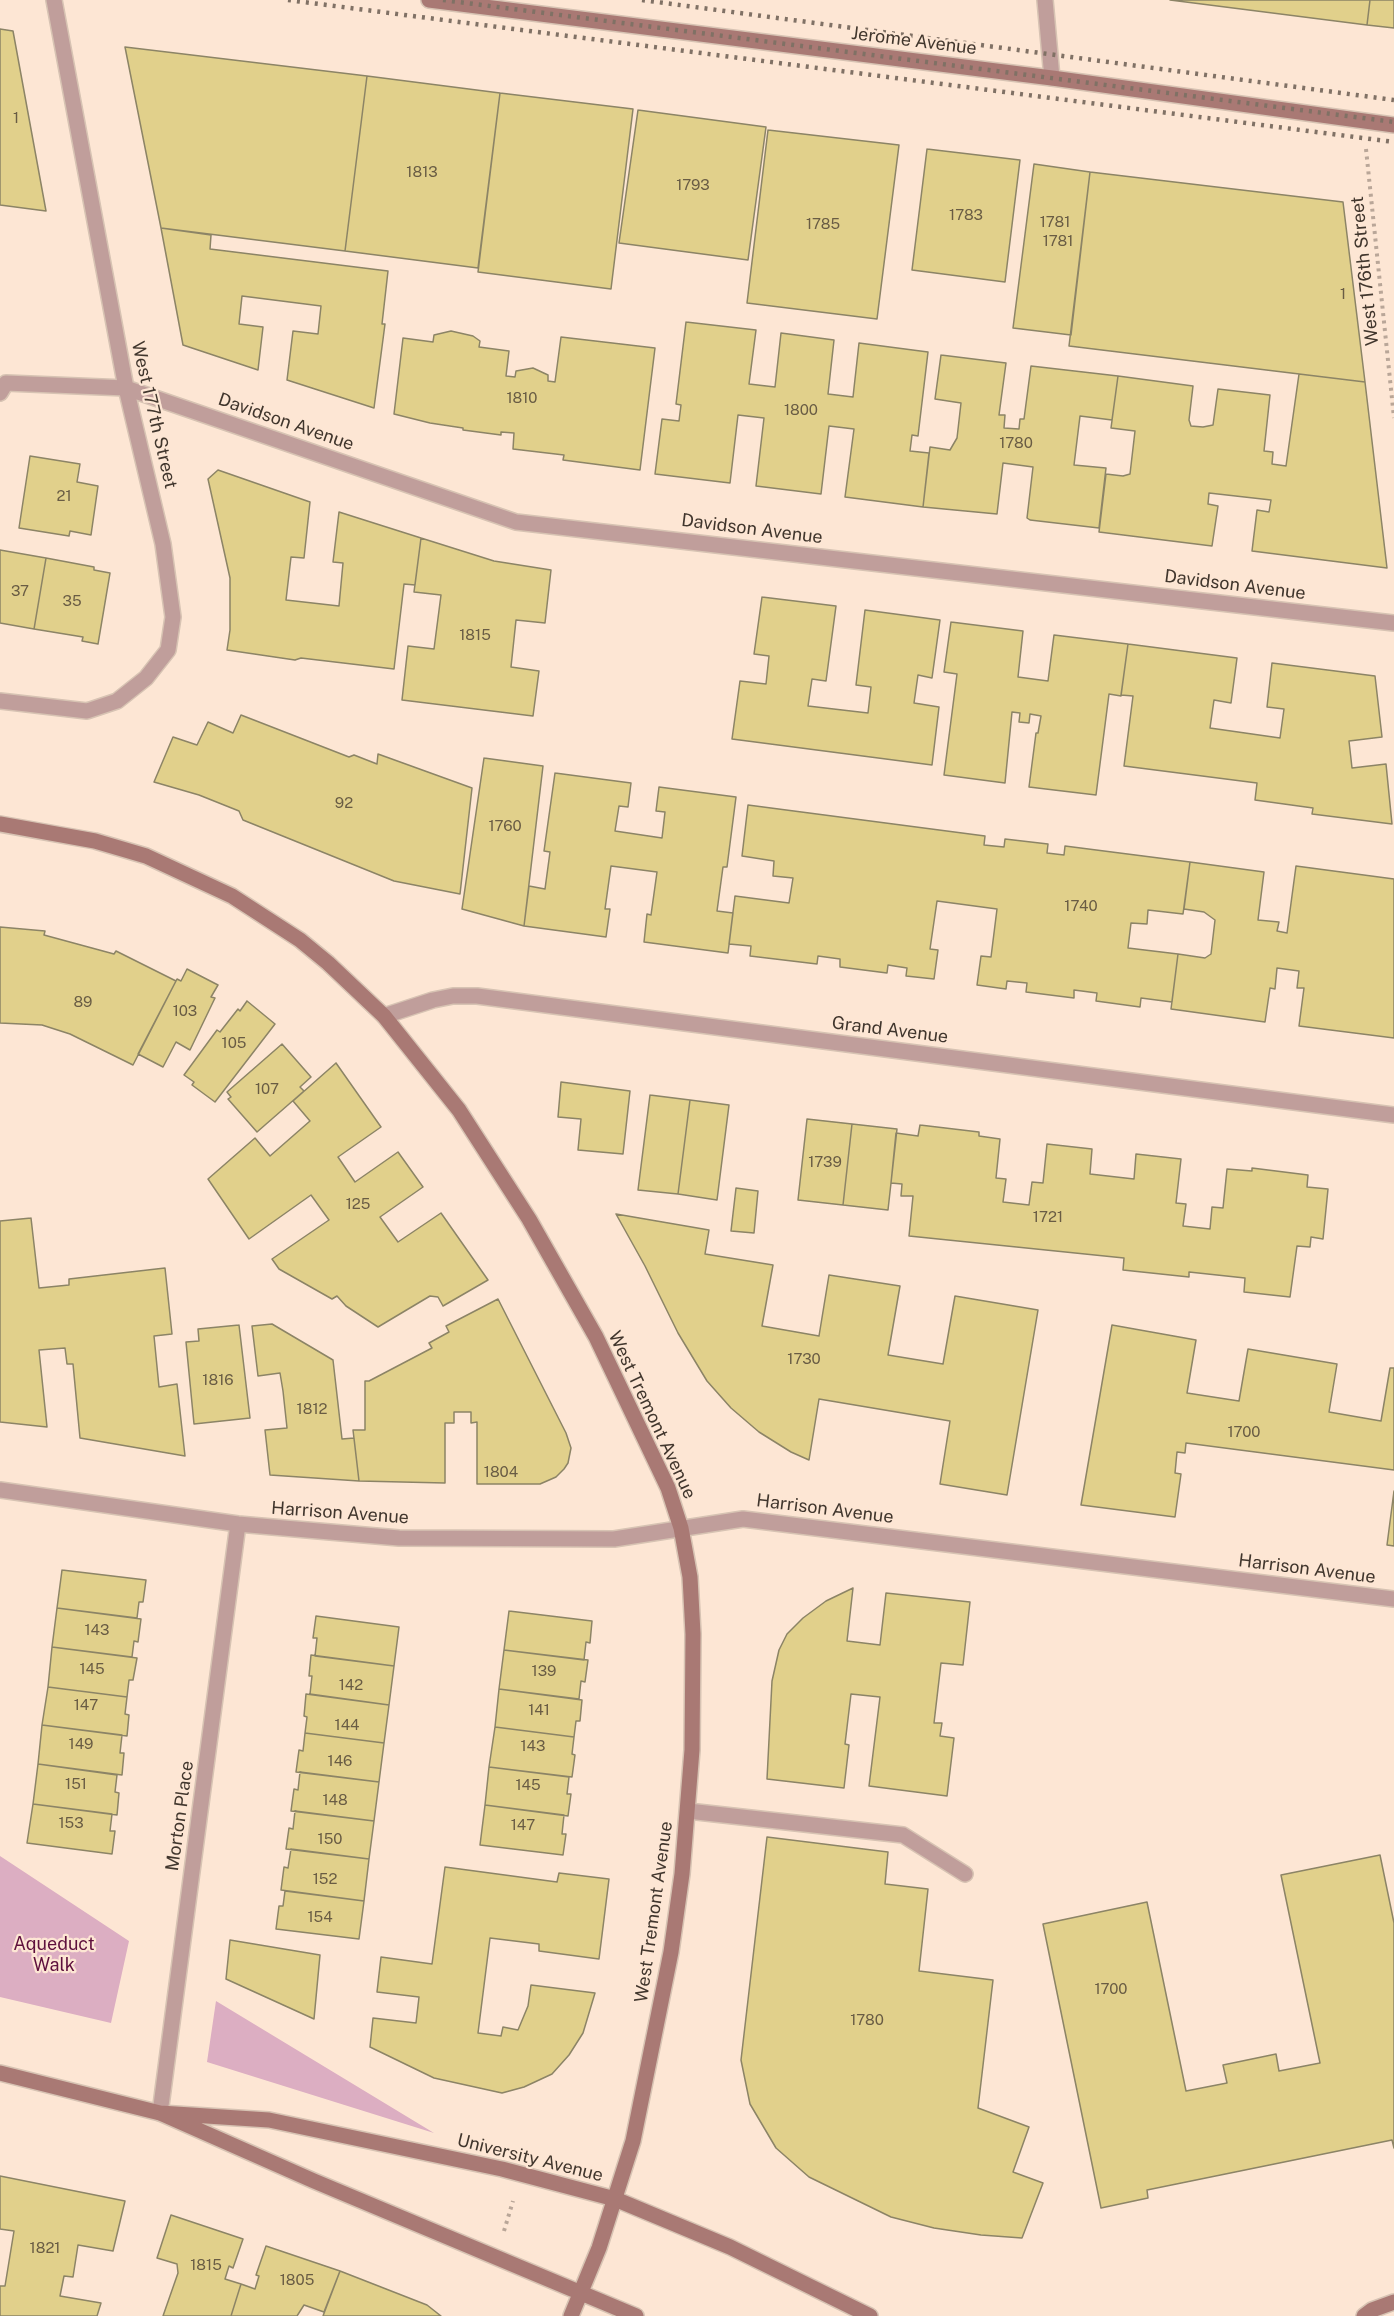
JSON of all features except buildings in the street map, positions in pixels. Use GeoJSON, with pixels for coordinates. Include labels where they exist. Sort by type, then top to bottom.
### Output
{"type":"FeatureCollection","features":[{"type":"Feature","properties":{"kind":"main road","name":"Jerome Avenue"},"geometry":{"type":"LineString","coordinates":[[429,0],[485,4],[1394,125]]}},
{"type":"Feature","properties":{"kind":"main road","name":"West Tremont Avenue"},"geometry":{"type":"LineString","coordinates":[[0,824],[96,840],[146,856],[232,896],[300,940],[384,1016],[459,1110],[564,1277],[596,1337],[668,1488],[681,1528],[690,1577],[694,1706],[688,1811],[663,1996],[633,2141],[615,2199],[571,2316]]}},
{"type":"Feature","properties":{"kind":"main road","name":"University Avenue"},"geometry":{"type":"LineString","coordinates":[[0,2073],[160,2113],[636,2316]]}},
{"type":"Feature","properties":{"kind":"main road","name":"University Avenue"},"geometry":{"type":"LineString","coordinates":[[160,2113],[269,2120],[520,2174],[615,2199],[730,2247],[870,2316]]}},
{"type":"Feature","properties":{"kind":"main road"},"geometry":{"type":"LineString","coordinates":[[1364,2316],[1372,2310],[1394,2302]]}},
{"type":"Feature","properties":{"kind":"street","name":"West 177th Street"},"geometry":{"type":"LineString","coordinates":[[0,701],[87,711],[117,701],[146,678],[168,650],[173,617],[163,544],[126,388],[54,0]]}},
{"type":"Feature","properties":{"kind":"street"},"geometry":{"type":"LineString","coordinates":[[1045,0],[1053,78]]}},
{"type":"Feature","properties":{"kind":"street","name":"Davidson Avenue"},"geometry":{"type":"LineString","coordinates":[[0,393],[6,383],[126,388],[516,522],[1394,623]]}},
{"type":"Feature","properties":{"kind":"street","name":"Grand Avenue"},"geometry":{"type":"LineString","coordinates":[[384,1016],[453,996],[477,996],[1394,1115]]}},
{"type":"Feature","properties":{"kind":"street","name":"Harrison Avenue"},"geometry":{"type":"LineString","coordinates":[[0,1490],[238,1524],[399,1538],[614,1539],[743,1519],[1394,1599]]}},
{"type":"Feature","properties":{"kind":"street","name":"Morton Place"},"geometry":{"type":"LineString","coordinates":[[160,2113],[238,1524]]}},
{"type":"Feature","properties":{"kind":"street"},"geometry":{"type":"LineString","coordinates":[[688,1811],[903,1835],[965,1874]]}},
{"type":"Feature","properties":{"kind":"path","name":"West 176th Street"},"geometry":{"type":"LineString","coordinates":[[1363,122],[1394,418]]}},
{"type":"Feature","properties":{"kind":"path"},"geometry":{"type":"LineString","coordinates":[[497,2258],[520,2174]]}},
{"type":"Feature","properties":{"kind":"green space","name":"Aqueduct Walk"},"geometry":{"type":"Polygon","coordinates":[[[0,1856],[129,1941],[111,2023],[0,1997],[0,1856]]]}},
{"type":"Feature","properties":{"kind":"green space"},"geometry":{"type":"Polygon","coordinates":[[[216,2001],[434,2133],[207,2062],[216,2001]]]}},
{"type":"Feature","properties":{"kind":"railway"},"geometry":{"type":"LineString","coordinates":[[288,0],[1394,142]]}},
{"type":"Feature","properties":{"kind":"railway"},"geometry":{"type":"LineString","coordinates":[[443,0],[1394,122]]}},
{"type":"Feature","properties":{"kind":"railway"},"geometry":{"type":"LineString","coordinates":[[642,0],[1394,100]]}}]}
